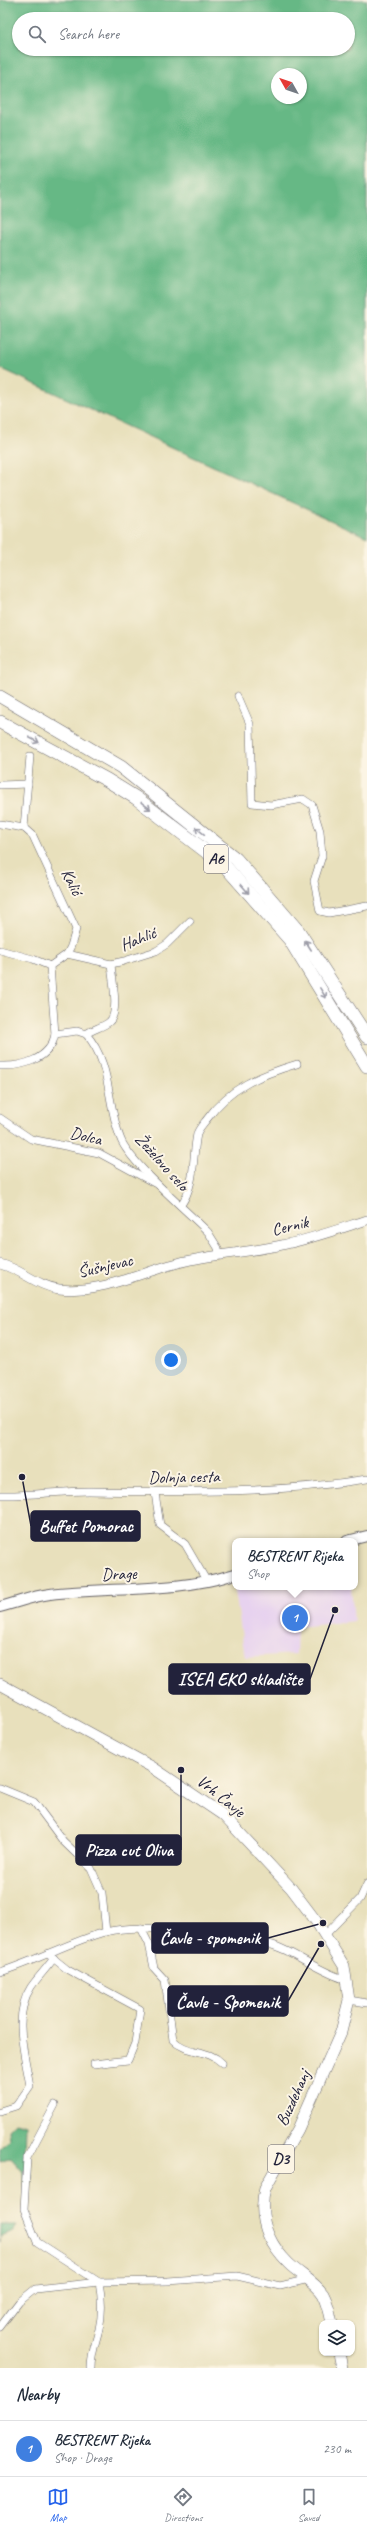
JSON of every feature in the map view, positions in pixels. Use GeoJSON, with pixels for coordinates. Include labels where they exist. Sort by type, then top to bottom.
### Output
{"type":"FeatureCollection","features":[{"type":"Feature","properties":{"kind":"highway"},"geometry":{"type":"LineString","coordinates":[[0,696],[101,754],[121,767],[149,791]]}},
{"type":"Feature","properties":{"kind":"highway","name":"A6"},"geometry":{"type":"LineString","coordinates":[[0,706],[108,765],[149,791],[236,859],[299,932],[367,1037]]}},
{"type":"Feature","properties":{"kind":"highway","name":"A6"},"geometry":{"type":"LineString","coordinates":[[0,722],[136,798],[225,866],[290,940],[367,1066]]}},
{"type":"Feature","properties":{"kind":"main road","name":"Drage"},"geometry":{"type":"LineString","coordinates":[[2,1607],[23,1599],[50,1594],[146,1589],[232,1575]]}},
{"type":"Feature","properties":{"kind":"main road","name":"Vrh Čavje"},"geometry":{"type":"LineString","coordinates":[[0,1684],[152,1768],[213,1807],[291,1888],[325,1935],[344,1966],[347,1980]]}},
{"type":"Feature","properties":{"kind":"main road","name":"Buzdehanj"},"geometry":{"type":"LineString","coordinates":[[331,2320],[329,2306],[322,2293],[309,2279],[288,2263],[273,2245],[262,2218],[262,2200],[264,2188],[316,2092],[340,2032],[349,2000],[347,1980]]}},
{"type":"Feature","properties":{"kind":"main road"},"geometry":{"type":"LineString","coordinates":[[340,2356],[342,2368]]}},
{"type":"Feature","properties":{"kind":"street"},"geometry":{"type":"LineString","coordinates":[[238,696],[250,724],[252,803],[271,805],[303,799],[312,805],[320,831],[322,856],[314,881],[320,911],[329,913],[367,906]]}},
{"type":"Feature","properties":{"kind":"street"},"geometry":{"type":"LineString","coordinates":[[0,824],[24,828],[30,756]]}},
{"type":"Feature","properties":{"kind":"street"},"geometry":{"type":"LineString","coordinates":[[0,786],[28,784]]}},
{"type":"Feature","properties":{"kind":"street","name":"Kalić"},"geometry":{"type":"LineString","coordinates":[[24,828],[33,836],[71,914],[76,929],[67,954]]}},
{"type":"Feature","properties":{"kind":"street","name":"Hahlić"},"geometry":{"type":"LineString","coordinates":[[111,964],[156,951],[167,944],[190,921]]}},
{"type":"Feature","properties":{"kind":"street"},"geometry":{"type":"LineString","coordinates":[[0,950],[34,959],[50,966]]}},
{"type":"Feature","properties":{"kind":"street"},"geometry":{"type":"LineString","coordinates":[[50,966],[67,954],[111,964],[115,1013],[108,1023],[86,1034],[77,1031],[55,1034]]}},
{"type":"Feature","properties":{"kind":"street"},"geometry":{"type":"LineString","coordinates":[[0,1066],[22,1066],[49,1049],[55,1034],[50,966]]}},
{"type":"Feature","properties":{"kind":"street","name":"Žeželovo selo"},"geometry":{"type":"LineString","coordinates":[[86,1034],[105,1066],[112,1107],[122,1141],[134,1159],[181,1205],[213,1240],[219,1255]]}},
{"type":"Feature","properties":{"kind":"street"},"geometry":{"type":"LineString","coordinates":[[181,1205],[190,1190],[198,1132],[214,1110],[233,1090],[260,1075],[297,1064]]}},
{"type":"Feature","properties":{"kind":"street","name":"Dolca"},"geometry":{"type":"LineString","coordinates":[[0,1118],[32,1139],[99,1153],[164,1189]]}},
{"type":"Feature","properties":{"kind":"street","name":"Cernik"},"geometry":{"type":"LineString","coordinates":[[219,1255],[282,1245],[367,1220]]}},
{"type":"Feature","properties":{"kind":"street","name":"Šušnjevac"},"geometry":{"type":"LineString","coordinates":[[0,1264],[17,1269],[31,1278],[57,1289],[76,1290],[99,1286],[185,1261],[219,1255]]}},
{"type":"Feature","properties":{"kind":"street","name":"Dolnja cesta"},"geometry":{"type":"LineString","coordinates":[[0,1495],[86,1491],[155,1493],[306,1488],[367,1479]]}},
{"type":"Feature","properties":{"kind":"street"},"geometry":{"type":"LineString","coordinates":[[155,1493],[160,1526],[185,1544],[206,1580]]}},
{"type":"Feature","properties":{"kind":"street"},"geometry":{"type":"LineString","coordinates":[[0,1788],[34,1802],[63,1841],[91,1868],[102,1893],[106,1932]]}},
{"type":"Feature","properties":{"kind":"street"},"geometry":{"type":"LineString","coordinates":[[325,1935],[360,1899],[367,1884]]}},
{"type":"Feature","properties":{"kind":"street"},"geometry":{"type":"LineString","coordinates":[[141,1928],[149,1944],[154,1968],[165,1980],[173,2040],[178,2045],[214,2055],[222,2063]]}},
{"type":"Feature","properties":{"kind":"street"},"geometry":{"type":"LineString","coordinates":[[0,1972],[51,1956],[106,1932],[141,1928],[262,1942],[299,1955],[332,1975],[347,1980]]}},
{"type":"Feature","properties":{"kind":"street"},"geometry":{"type":"LineString","coordinates":[[51,1956],[68,1970],[140,2009],[135,2042],[128,2060],[94,2064]]}},
{"type":"Feature","properties":{"kind":"street"},"geometry":{"type":"LineString","coordinates":[[0,2111],[16,2106],[30,2086],[23,2053],[21,2026],[22,2004],[51,1956]]}},
{"type":"Feature","properties":{"kind":"street"},"geometry":{"type":"LineString","coordinates":[[349,2000],[367,2003]]}},
{"type":"Feature","properties":{"kind":"street"},"geometry":{"type":"LineString","coordinates":[[55,2105],[27,2158],[24,2209],[36,2242],[99,2282],[103,2300],[99,2328],[90,2357],[91,2368]]}},
{"type":"Feature","properties":{"kind":"street"},"geometry":{"type":"LineString","coordinates":[[0,2327],[19,2302],[35,2289],[99,2282],[168,2281],[237,2276],[280,2286],[309,2279]]}},
{"type":"Feature","properties":{"kind":"shaded area"},"geometry":{"type":"Polygon","coordinates":[[[235,1590],[351,1590],[354,1621],[297,1627],[296,1654],[245,1657],[235,1590]]]}},
{"type":"Feature","properties":{"kind":"green space"},"geometry":{"type":"Polygon","coordinates":[[[0,0],[367,0],[367,537],[0,368],[0,0]]]}},
{"type":"Feature","properties":{"kind":"green space"},"geometry":{"type":"Polygon","coordinates":[[[15,2122],[26,2125],[25,2157],[33,2176],[26,2194],[24,2173],[11,2158],[0,2162],[0,2148],[9,2139],[8,2129],[15,2122]]]}},
{"type":"Feature","properties":{"kind":"green space"},"geometry":{"type":"Polygon","coordinates":[[[0,2225],[17,2225],[11,2233],[1,2237],[0,2242],[0,2225]]]}},
{"type":"Feature","properties":{"kind":"place","name":"Buffet Pomorac"},"geometry":{"type":"Point","coordinates":[22,1477]}},
{"type":"Feature","properties":{"kind":"place","name":"ISEA EKO skladište"},"geometry":{"type":"Point","coordinates":[335,1610]}},
{"type":"Feature","properties":{"kind":"place","name":"BESTRENT Rijeka"},"geometry":{"type":"Point","coordinates":[295,1618]}},
{"type":"Feature","properties":{"kind":"place","name":"Pizza cut Oliva"},"geometry":{"type":"Point","coordinates":[181,1770]}},
{"type":"Feature","properties":{"kind":"place","name":"Čavle - spomenik"},"geometry":{"type":"Point","coordinates":[323,1923]}},
{"type":"Feature","properties":{"kind":"place","name":"Čavle - Spomenik"},"geometry":{"type":"Point","coordinates":[321,1944]}}]}
